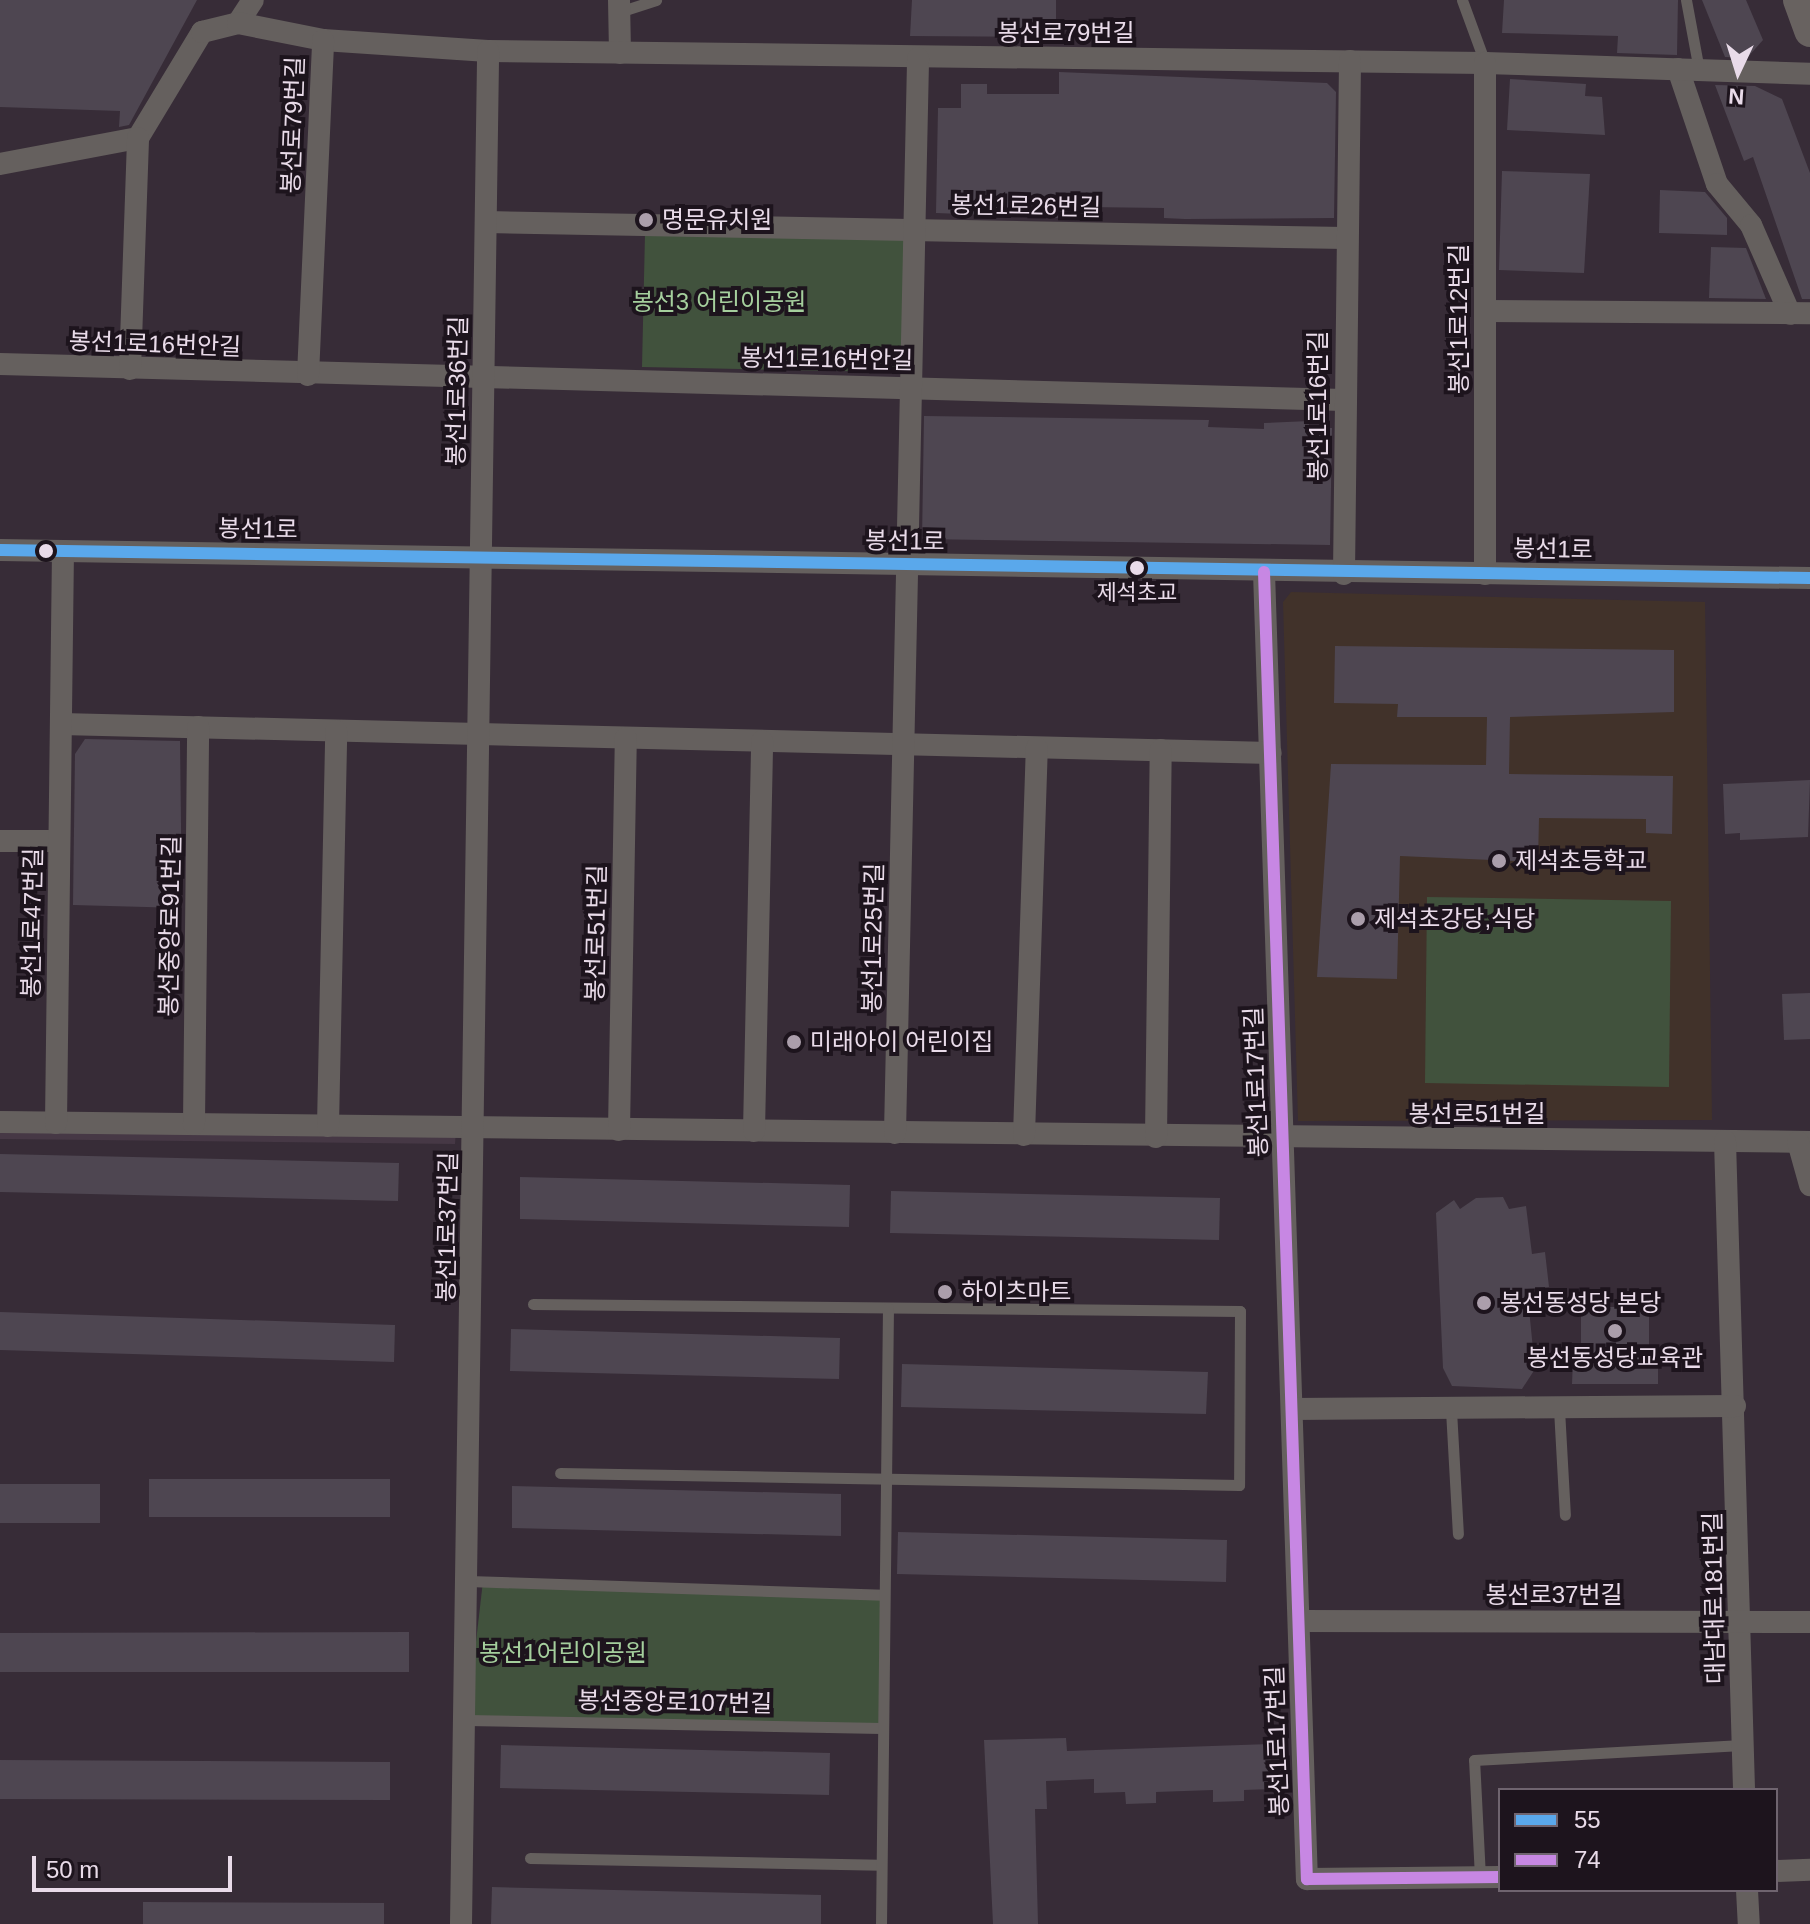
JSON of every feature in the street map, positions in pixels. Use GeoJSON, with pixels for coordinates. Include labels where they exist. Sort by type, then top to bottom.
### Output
{"type":"FeatureCollection","features":[{"type":"Feature","properties":{"kind":"main road"},"geometry":{"type":"LineString","coordinates":[[1799,0],[1810,31]]}},
{"type":"Feature","properties":{"kind":"street"},"geometry":{"type":"LineString","coordinates":[[130,369],[138,138],[202,32],[238,23],[253,0]]}},
{"type":"Feature","properties":{"kind":"street"},"geometry":{"type":"LineString","coordinates":[[619,6],[620,53]]}},
{"type":"Feature","properties":{"kind":"street","name":"봉선로79번길"},"geometry":{"type":"LineString","coordinates":[[238,23],[323,40],[488,51],[1485,63],[1810,74]]}},
{"type":"Feature","properties":{"kind":"street","name":"봉선로79번길"},"geometry":{"type":"LineString","coordinates":[[308,375],[323,40]]}},
{"type":"Feature","properties":{"kind":"street","name":"봉선1로36번길"},"geometry":{"type":"LineString","coordinates":[[481,560],[488,51]]}},
{"type":"Feature","properties":{"kind":"street","name":"봉선1로26번길"},"geometry":{"type":"LineString","coordinates":[[907,567],[918,58]]}},
{"type":"Feature","properties":{"kind":"street","name":"봉선1로16번길"},"geometry":{"type":"LineString","coordinates":[[1344,574],[1345,238],[1350,61]]}},
{"type":"Feature","properties":{"kind":"street","name":"봉선1로12번길"},"geometry":{"type":"LineString","coordinates":[[1485,63],[1485,574]]}},
{"type":"Feature","properties":{"kind":"street"},"geometry":{"type":"LineString","coordinates":[[1485,311],[1800,314],[1751,225],[1717,184],[1688,70]]}},
{"type":"Feature","properties":{"kind":"street"},"geometry":{"type":"LineString","coordinates":[[0,164],[138,138]]}},
{"type":"Feature","properties":{"kind":"street","name":"봉선1로26번길"},"geometry":{"type":"LineString","coordinates":[[486,222],[1345,238]]}},
{"type":"Feature","properties":{"kind":"street","name":"봉선1로16번안길"},"geometry":{"type":"LineString","coordinates":[[0,364],[308,375],[911,386],[1344,400]]}},
{"type":"Feature","properties":{"kind":"street","name":"봉선1로"},"geometry":{"type":"LineString","coordinates":[[0,550],[1344,574],[1810,578]]}},
{"type":"Feature","properties":{"kind":"street","name":"봉선1로47번길"},"geometry":{"type":"LineString","coordinates":[[56,1123],[63,551]]}},
{"type":"Feature","properties":{"kind":"street","name":"봉선1로37번길"},"geometry":{"type":"LineString","coordinates":[[461,1924],[467,1720],[481,560]]}},
{"type":"Feature","properties":{"kind":"street","name":"봉선1로25번길"},"geometry":{"type":"LineString","coordinates":[[895,1133],[907,567]]}},
{"type":"Feature","properties":{"kind":"street","name":"봉선1로17번길"},"geometry":{"type":"LineString","coordinates":[[1264,572],[1307,1879],[1490,1877]]}},
{"type":"Feature","properties":{"kind":"street"},"geometry":{"type":"LineString","coordinates":[[61,724],[1271,753]]}},
{"type":"Feature","properties":{"kind":"street","name":"봉선중앙로91번길"},"geometry":{"type":"LineString","coordinates":[[194,1124],[198,727]]}},
{"type":"Feature","properties":{"kind":"street"},"geometry":{"type":"LineString","coordinates":[[328,1126],[336,731]]}},
{"type":"Feature","properties":{"kind":"street","name":"봉선로51번길"},"geometry":{"type":"LineString","coordinates":[[619,1130],[626,738]]}},
{"type":"Feature","properties":{"kind":"street"},"geometry":{"type":"LineString","coordinates":[[754,1131],[762,741]]}},
{"type":"Feature","properties":{"kind":"street"},"geometry":{"type":"LineString","coordinates":[[1024,1135],[1047,748]]}},
{"type":"Feature","properties":{"kind":"street"},"geometry":{"type":"LineString","coordinates":[[1156,1137],[1161,750]]}},
{"type":"Feature","properties":{"kind":"street"},"geometry":{"type":"LineString","coordinates":[[0,841],[59,841]]}},
{"type":"Feature","properties":{"kind":"street"},"geometry":{"type":"LineString","coordinates":[[0,1122],[474,1128]]}},
{"type":"Feature","properties":{"kind":"street","name":"봉선로51번길"},"geometry":{"type":"LineString","coordinates":[[474,1128],[1285,1140],[1804,1142],[1810,1185]]}},
{"type":"Feature","properties":{"kind":"street","name":"대남대로181번길"},"geometry":{"type":"LineString","coordinates":[[1725,1141],[1744,1788]]}},
{"type":"Feature","properties":{"kind":"street"},"geometry":{"type":"LineString","coordinates":[[1292,1409],[1503,1410],[1735,1406]]}},
{"type":"Feature","properties":{"kind":"street","name":"봉선로37번길"},"geometry":{"type":"LineString","coordinates":[[1299,1621],[1810,1622]]}},
{"type":"Feature","properties":{"kind":"street"},"geometry":{"type":"LineString","coordinates":[[1778,1871],[1810,1870]]}},
{"type":"Feature","properties":{"kind":"street"},"geometry":{"type":"LineString","coordinates":[[1747,1892],[1749,1924]]}},
{"type":"Feature","properties":{"kind":"lane"},"geometry":{"type":"LineString","coordinates":[[619,6],[656,0]]}},
{"type":"Feature","properties":{"kind":"lane"},"geometry":{"type":"LineString","coordinates":[[1462,0],[1485,63]]}},
{"type":"Feature","properties":{"kind":"lane"},"geometry":{"type":"LineString","coordinates":[[1686,0],[1688,70]]}},
{"type":"Feature","properties":{"kind":"lane"},"geometry":{"type":"LineString","coordinates":[[533,1304],[1240,1311],[1239,1485],[560,1473]]}},
{"type":"Feature","properties":{"kind":"lane"},"geometry":{"type":"LineString","coordinates":[[881,1924],[888,1308]]}},
{"type":"Feature","properties":{"kind":"lane"},"geometry":{"type":"LineString","coordinates":[[1559,1409],[1565,1515]]}},
{"type":"Feature","properties":{"kind":"lane"},"geometry":{"type":"LineString","coordinates":[[1451,1410],[1458,1534]]}},
{"type":"Feature","properties":{"kind":"lane"},"geometry":{"type":"LineString","coordinates":[[468,1581],[883,1595]]}},
{"type":"Feature","properties":{"kind":"lane","name":"봉선중앙로107번길"},"geometry":{"type":"LineString","coordinates":[[467,1720],[881,1728]]}},
{"type":"Feature","properties":{"kind":"lane"},"geometry":{"type":"LineString","coordinates":[[1490,1877],[1474,1760],[1742,1745]]}},
{"type":"Feature","properties":{"kind":"lane"},"geometry":{"type":"LineString","coordinates":[[530,1858],[880,1865]]}},
{"type":"Feature","properties":{"kind":"shaded area","name":"제석초등학교"},"geometry":{"type":"Polygon","coordinates":[[[1291,592],[1705,602],[1712,1120],[1298,1121],[1283,602],[1291,592]]]}},
{"type":"Feature","properties":{"kind":"shaded area"},"geometry":{"type":"Polygon","coordinates":[[[0,1111],[356,1121],[457,1117],[455,1144],[0,1139],[0,1111]]]}},
{"type":"Feature","properties":{"kind":"green space","name":"봉선3 어린이공원"},"geometry":{"type":"Polygon","coordinates":[[[645,234],[905,240],[902,362],[890,372],[642,367],[645,234]]]}},
{"type":"Feature","properties":{"kind":"green space"},"geometry":{"type":"Polygon","coordinates":[[[1427,897],[1671,901],[1669,1087],[1425,1083],[1427,897]]]}},
{"type":"Feature","properties":{"kind":"green space","name":"봉선1어린이공원"},"geometry":{"type":"Polygon","coordinates":[[[483,1581],[883,1595],[881,1728],[467,1720],[483,1581]]]}},
{"type":"Feature","properties":{"kind":"building"},"geometry":{"type":"Polygon","coordinates":[[[0,0],[197,0],[129,125],[119,127],[120,111],[0,107],[0,0]]]}},
{"type":"Feature","properties":{"kind":"building"},"geometry":{"type":"Polygon","coordinates":[[[912,0],[1056,0],[1056,37],[910,36],[912,0]]]}},
{"type":"Feature","properties":{"kind":"building"},"geometry":{"type":"Polygon","coordinates":[[[1504,0],[1678,0],[1677,55],[1617,53],[1618,36],[1502,33],[1504,0]]]}},
{"type":"Feature","properties":{"kind":"building"},"geometry":{"type":"Polygon","coordinates":[[[1702,0],[1746,0],[1763,40],[1747,58],[1725,57],[1702,0]]]}},
{"type":"Feature","properties":{"kind":"building"},"geometry":{"type":"Polygon","coordinates":[[[1059,72],[1327,83],[1336,92],[1334,218],[1185,219],[1164,218],[1164,208],[1086,207],[1085,219],[936,213],[938,108],[961,108],[961,84],[987,84],[987,94],[1059,94],[1059,72]]]}},
{"type":"Feature","properties":{"kind":"building"},"geometry":{"type":"Polygon","coordinates":[[[1510,79],[1586,84],[1585,96],[1602,97],[1605,135],[1507,130],[1510,79]]]}},
{"type":"Feature","properties":{"kind":"building"},"geometry":{"type":"Polygon","coordinates":[[[1715,85],[1755,86],[1782,99],[1810,173],[1810,299],[1802,299],[1753,157],[1744,161],[1715,85]]]}},
{"type":"Feature","properties":{"kind":"building"},"geometry":{"type":"Polygon","coordinates":[[[1502,171],[1590,174],[1584,273],[1499,270],[1502,171]]]}},
{"type":"Feature","properties":{"kind":"building"},"geometry":{"type":"Polygon","coordinates":[[[1660,190],[1705,192],[1727,218],[1727,235],[1659,233],[1660,190]]]}},
{"type":"Feature","properties":{"kind":"building"},"geometry":{"type":"Polygon","coordinates":[[[1711,247],[1746,248],[1766,299],[1709,298],[1711,247]]]}},
{"type":"Feature","properties":{"kind":"building"},"geometry":{"type":"Polygon","coordinates":[[[924,416],[1209,420],[1208,427],[1264,429],[1264,423],[1309,421],[1309,428],[1332,428],[1330,545],[922,539],[924,416]]]}},
{"type":"Feature","properties":{"kind":"building"},"geometry":{"type":"Polygon","coordinates":[[[1335,646],[1674,650],[1674,712],[1510,717],[1509,774],[1673,776],[1672,834],[1646,833],[1646,819],[1539,818],[1538,862],[1400,856],[1397,979],[1317,977],[1331,764],[1486,765],[1487,717],[1397,717],[1398,704],[1334,703],[1335,646]]]}},
{"type":"Feature","properties":{"kind":"building"},"geometry":{"type":"Polygon","coordinates":[[[85,739],[180,741],[182,908],[73,905],[75,754],[85,739]]]}},
{"type":"Feature","properties":{"kind":"building"},"geometry":{"type":"Polygon","coordinates":[[[1810,780],[1808,837],[1740,840],[1740,833],[1725,834],[1723,784],[1810,780]]]}},
{"type":"Feature","properties":{"kind":"building"},"geometry":{"type":"Polygon","coordinates":[[[1810,993],[1810,1039],[1784,1040],[1782,994],[1810,993]]]}},
{"type":"Feature","properties":{"kind":"building"},"geometry":{"type":"Polygon","coordinates":[[[0,1154],[399,1163],[398,1201],[0,1192],[0,1154]]]}},
{"type":"Feature","properties":{"kind":"building"},"geometry":{"type":"Polygon","coordinates":[[[520,1177],[850,1185],[849,1227],[520,1219],[520,1177]]]}},
{"type":"Feature","properties":{"kind":"building"},"geometry":{"type":"Polygon","coordinates":[[[891,1191],[1220,1198],[1219,1240],[890,1233],[891,1191]]]}},
{"type":"Feature","properties":{"kind":"building","name":"봉선동성당 본당"},"geometry":{"type":"Polygon","coordinates":[[[1503,1197],[1509,1209],[1526,1206],[1532,1254],[1545,1252],[1549,1287],[1527,1289],[1535,1369],[1522,1389],[1452,1386],[1443,1368],[1436,1213],[1454,1200],[1460,1209],[1476,1198],[1503,1197]]]}},
{"type":"Feature","properties":{"kind":"building","name":"봉선동성당교육관"},"geometry":{"type":"Polygon","coordinates":[[[1581,1307],[1649,1307],[1649,1355],[1658,1354],[1658,1384],[1572,1384],[1573,1359],[1581,1359],[1581,1307]]]}},
{"type":"Feature","properties":{"kind":"building"},"geometry":{"type":"Polygon","coordinates":[[[0,1312],[395,1325],[394,1362],[0,1350],[0,1312]]]}},
{"type":"Feature","properties":{"kind":"building"},"geometry":{"type":"Polygon","coordinates":[[[511,1329],[840,1338],[839,1379],[510,1371],[511,1329]]]}},
{"type":"Feature","properties":{"kind":"building"},"geometry":{"type":"Polygon","coordinates":[[[902,1364],[1208,1372],[1206,1414],[901,1407],[902,1364]]]}},
{"type":"Feature","properties":{"kind":"building"},"geometry":{"type":"Polygon","coordinates":[[[149,1479],[390,1479],[390,1517],[149,1517],[149,1479]]]}},
{"type":"Feature","properties":{"kind":"building"},"geometry":{"type":"Polygon","coordinates":[[[0,1484],[100,1484],[100,1523],[0,1523],[0,1484]]]}},
{"type":"Feature","properties":{"kind":"building"},"geometry":{"type":"Polygon","coordinates":[[[512,1486],[841,1494],[841,1536],[512,1528],[512,1486]]]}},
{"type":"Feature","properties":{"kind":"building"},"geometry":{"type":"Polygon","coordinates":[[[898,1532],[1227,1540],[1226,1582],[897,1574],[898,1532]]]}},
{"type":"Feature","properties":{"kind":"building"},"geometry":{"type":"Polygon","coordinates":[[[409,1632],[409,1672],[0,1672],[0,1633],[409,1632]]]}},
{"type":"Feature","properties":{"kind":"building"},"geometry":{"type":"Polygon","coordinates":[[[1066,1738],[1067,1751],[1270,1744],[1272,1789],[1244,1790],[1244,1801],[1213,1802],[1213,1790],[1156,1792],[1156,1803],[1126,1804],[1125,1792],[1094,1793],[1094,1779],[1046,1781],[1047,1809],[1035,1809],[1038,1924],[993,1924],[984,1740],[1066,1738]]]}},
{"type":"Feature","properties":{"kind":"building"},"geometry":{"type":"Polygon","coordinates":[[[501,1745],[830,1753],[829,1795],[500,1788],[501,1745]]]}},
{"type":"Feature","properties":{"kind":"building"},"geometry":{"type":"Polygon","coordinates":[[[0,1760],[390,1762],[390,1800],[0,1799],[0,1760]]]}},
{"type":"Feature","properties":{"kind":"building"},"geometry":{"type":"Polygon","coordinates":[[[492,1887],[821,1895],[821,1924],[491,1924],[492,1887]]]}},
{"type":"Feature","properties":{"kind":"building"},"geometry":{"type":"Polygon","coordinates":[[[143,1902],[384,1903],[384,1924],[143,1924],[143,1902]]]}},
{"type":"Feature","properties":{"kind":"transit line","name":"55"},"geometry":{"type":"LineString","coordinates":[[0,550],[1810,578]]}},
{"type":"Feature","properties":{"kind":"transit line","name":"74"},"geometry":{"type":"LineString","coordinates":[[1264,572],[1307,1879],[1498,1877]]}},
{"type":"Feature","properties":{"kind":"place","name":"명문유치원"},"geometry":{"type":"Point","coordinates":[646,220]}},
{"type":"Feature","properties":{"kind":"place","name":"제석초교"},"geometry":{"type":"Point","coordinates":[1137,568]}},
{"type":"Feature","properties":{"kind":"place","name":"제석초등학교"},"geometry":{"type":"Point","coordinates":[1499,861]}},
{"type":"Feature","properties":{"kind":"place","name":"제석초강당,식당"},"geometry":{"type":"Point","coordinates":[1358,919]}},
{"type":"Feature","properties":{"kind":"place","name":"미래아이 어린이집"},"geometry":{"type":"Point","coordinates":[794,1042]}},
{"type":"Feature","properties":{"kind":"place","name":"하이츠마트"},"geometry":{"type":"Point","coordinates":[945,1292]}},
{"type":"Feature","properties":{"kind":"place","name":"봉선동성당 본당"},"geometry":{"type":"Point","coordinates":[1484,1303]}},
{"type":"Feature","properties":{"kind":"place","name":"봉선동성당교육관"},"geometry":{"type":"Point","coordinates":[1615,1331]}}]}
